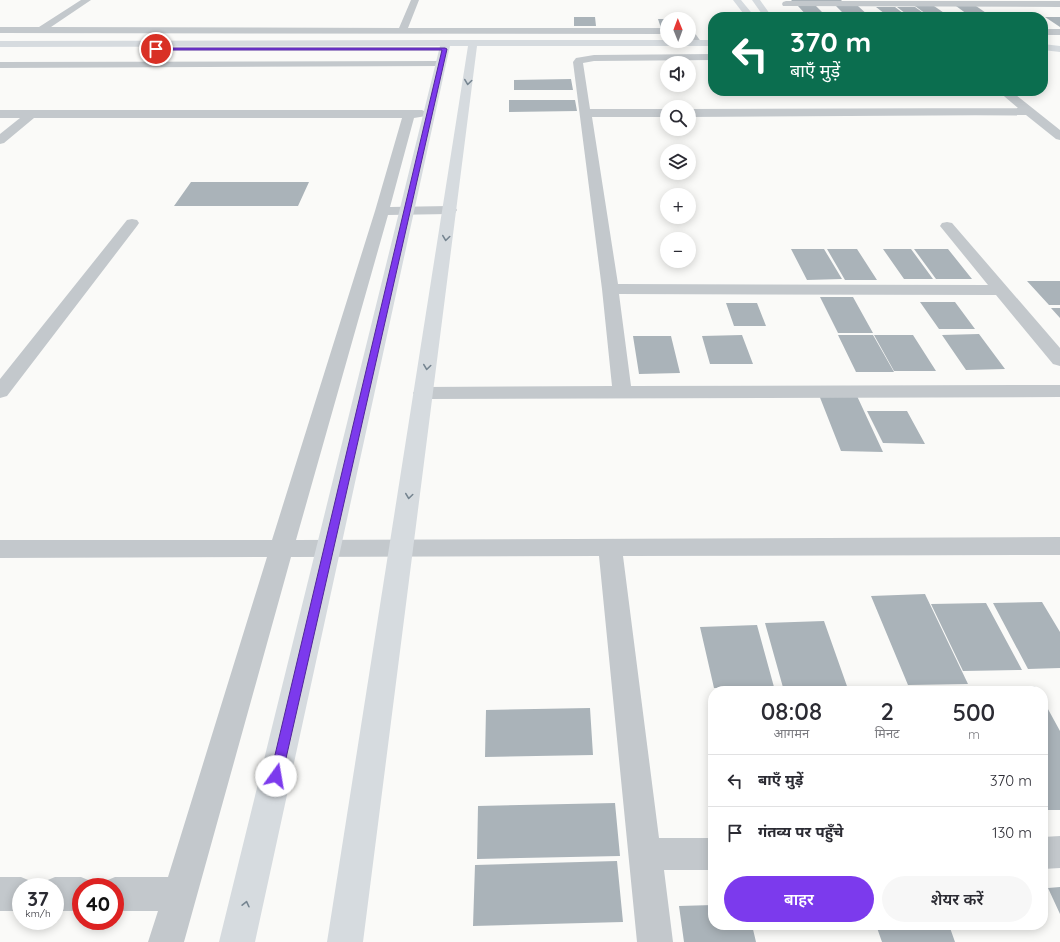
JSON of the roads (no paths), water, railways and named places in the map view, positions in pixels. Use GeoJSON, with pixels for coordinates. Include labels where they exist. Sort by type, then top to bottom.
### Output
{"type":"FeatureCollection","features":[{"type":"Feature","properties":{"kind":"street"},"geometry":{"type":"LineString","coordinates":[[41,30],[86,0]]}},
{"type":"Feature","properties":{"kind":"street"},"geometry":{"type":"LineString","coordinates":[[402,31],[415,0]]}},
{"type":"Feature","properties":{"kind":"street"},"geometry":{"type":"LineString","coordinates":[[737,0],[746,12]]}},
{"type":"Feature","properties":{"kind":"street"},"geometry":{"type":"LineString","coordinates":[[756,0],[764,12]]}},
{"type":"Feature","properties":{"kind":"street"},"geometry":{"type":"LineString","coordinates":[[784,2],[1060,4]]}},
{"type":"Feature","properties":{"kind":"street"},"geometry":{"type":"LineString","coordinates":[[784,2],[792,12]]}},
{"type":"Feature","properties":{"kind":"street"},"geometry":{"type":"LineString","coordinates":[[0,30],[660,31]]}},
{"type":"Feature","properties":{"kind":"street"},"geometry":{"type":"LineString","coordinates":[[1048,32],[1060,32]]}},
{"type":"Feature","properties":{"kind":"street"},"geometry":{"type":"LineString","coordinates":[[0,65],[444,52],[473,46],[708,43]]}},
{"type":"Feature","properties":{"kind":"street"},"geometry":{"type":"LineString","coordinates":[[0,44],[444,52]]}},
{"type":"Feature","properties":{"kind":"street"},"geometry":{"type":"LineString","coordinates":[[473,46],[708,48]]}},
{"type":"Feature","properties":{"kind":"street"},"geometry":{"type":"LineString","coordinates":[[345,942],[473,46]]}},
{"type":"Feature","properties":{"kind":"street"},"geometry":{"type":"LineString","coordinates":[[1048,48],[1060,49]]}},
{"type":"Feature","properties":{"kind":"street"},"geometry":{"type":"LineString","coordinates":[[0,49],[444,52]]}},
{"type":"Feature","properties":{"kind":"street"},"geometry":{"type":"LineString","coordinates":[[166,942],[382,211],[444,52]]}},
{"type":"Feature","properties":{"kind":"street"},"geometry":{"type":"LineString","coordinates":[[1048,53],[1060,54]]}},
{"type":"Feature","properties":{"kind":"street"},"geometry":{"type":"LineString","coordinates":[[622,392],[610,289],[578,62],[580,60],[594,58],[708,57]]}},
{"type":"Feature","properties":{"kind":"street"},"geometry":{"type":"LineString","coordinates":[[1010,96],[1060,136]]}},
{"type":"Feature","properties":{"kind":"street"},"geometry":{"type":"LineString","coordinates":[[696,113],[1028,111]]}},
{"type":"Feature","properties":{"kind":"street"},"geometry":{"type":"LineString","coordinates":[[584,113],[660,113]]}},
{"type":"Feature","properties":{"kind":"street"},"geometry":{"type":"LineString","coordinates":[[3,116],[31,114],[419,114]]}},
{"type":"Feature","properties":{"kind":"street"},"geometry":{"type":"LineString","coordinates":[[0,140],[31,114]]}},
{"type":"Feature","properties":{"kind":"street"},"geometry":{"type":"LineString","coordinates":[[237,942],[407,210],[419,114]]}},
{"type":"Feature","properties":{"kind":"street"},"geometry":{"type":"LineString","coordinates":[[382,211],[450,210]]}},
{"type":"Feature","properties":{"kind":"street"},"geometry":{"type":"LineString","coordinates":[[0,392],[132,223]]}},
{"type":"Feature","properties":{"kind":"street"},"geometry":{"type":"LineString","coordinates":[[947,226],[1060,360]]}},
{"type":"Feature","properties":{"kind":"street"},"geometry":{"type":"LineString","coordinates":[[610,289],[1000,290]]}},
{"type":"Feature","properties":{"kind":"street"},"geometry":{"type":"LineString","coordinates":[[423,393],[1060,391]]}},
{"type":"Feature","properties":{"kind":"street"},"geometry":{"type":"LineString","coordinates":[[0,549],[1060,546]]}},
{"type":"Feature","properties":{"kind":"street"},"geometry":{"type":"LineString","coordinates":[[610,547],[655,942]]}},
{"type":"Feature","properties":{"kind":"street"},"geometry":{"type":"LineString","coordinates":[[1048,852],[1060,852]]}},
{"type":"Feature","properties":{"kind":"street"},"geometry":{"type":"LineString","coordinates":[[645,854],[708,854]]}},
{"type":"Feature","properties":{"kind":"street"},"geometry":{"type":"LineString","coordinates":[[0,894],[12,894]]}},
{"type":"Feature","properties":{"kind":"street"},"geometry":{"type":"LineString","coordinates":[[124,894],[181,894]]}}]}
